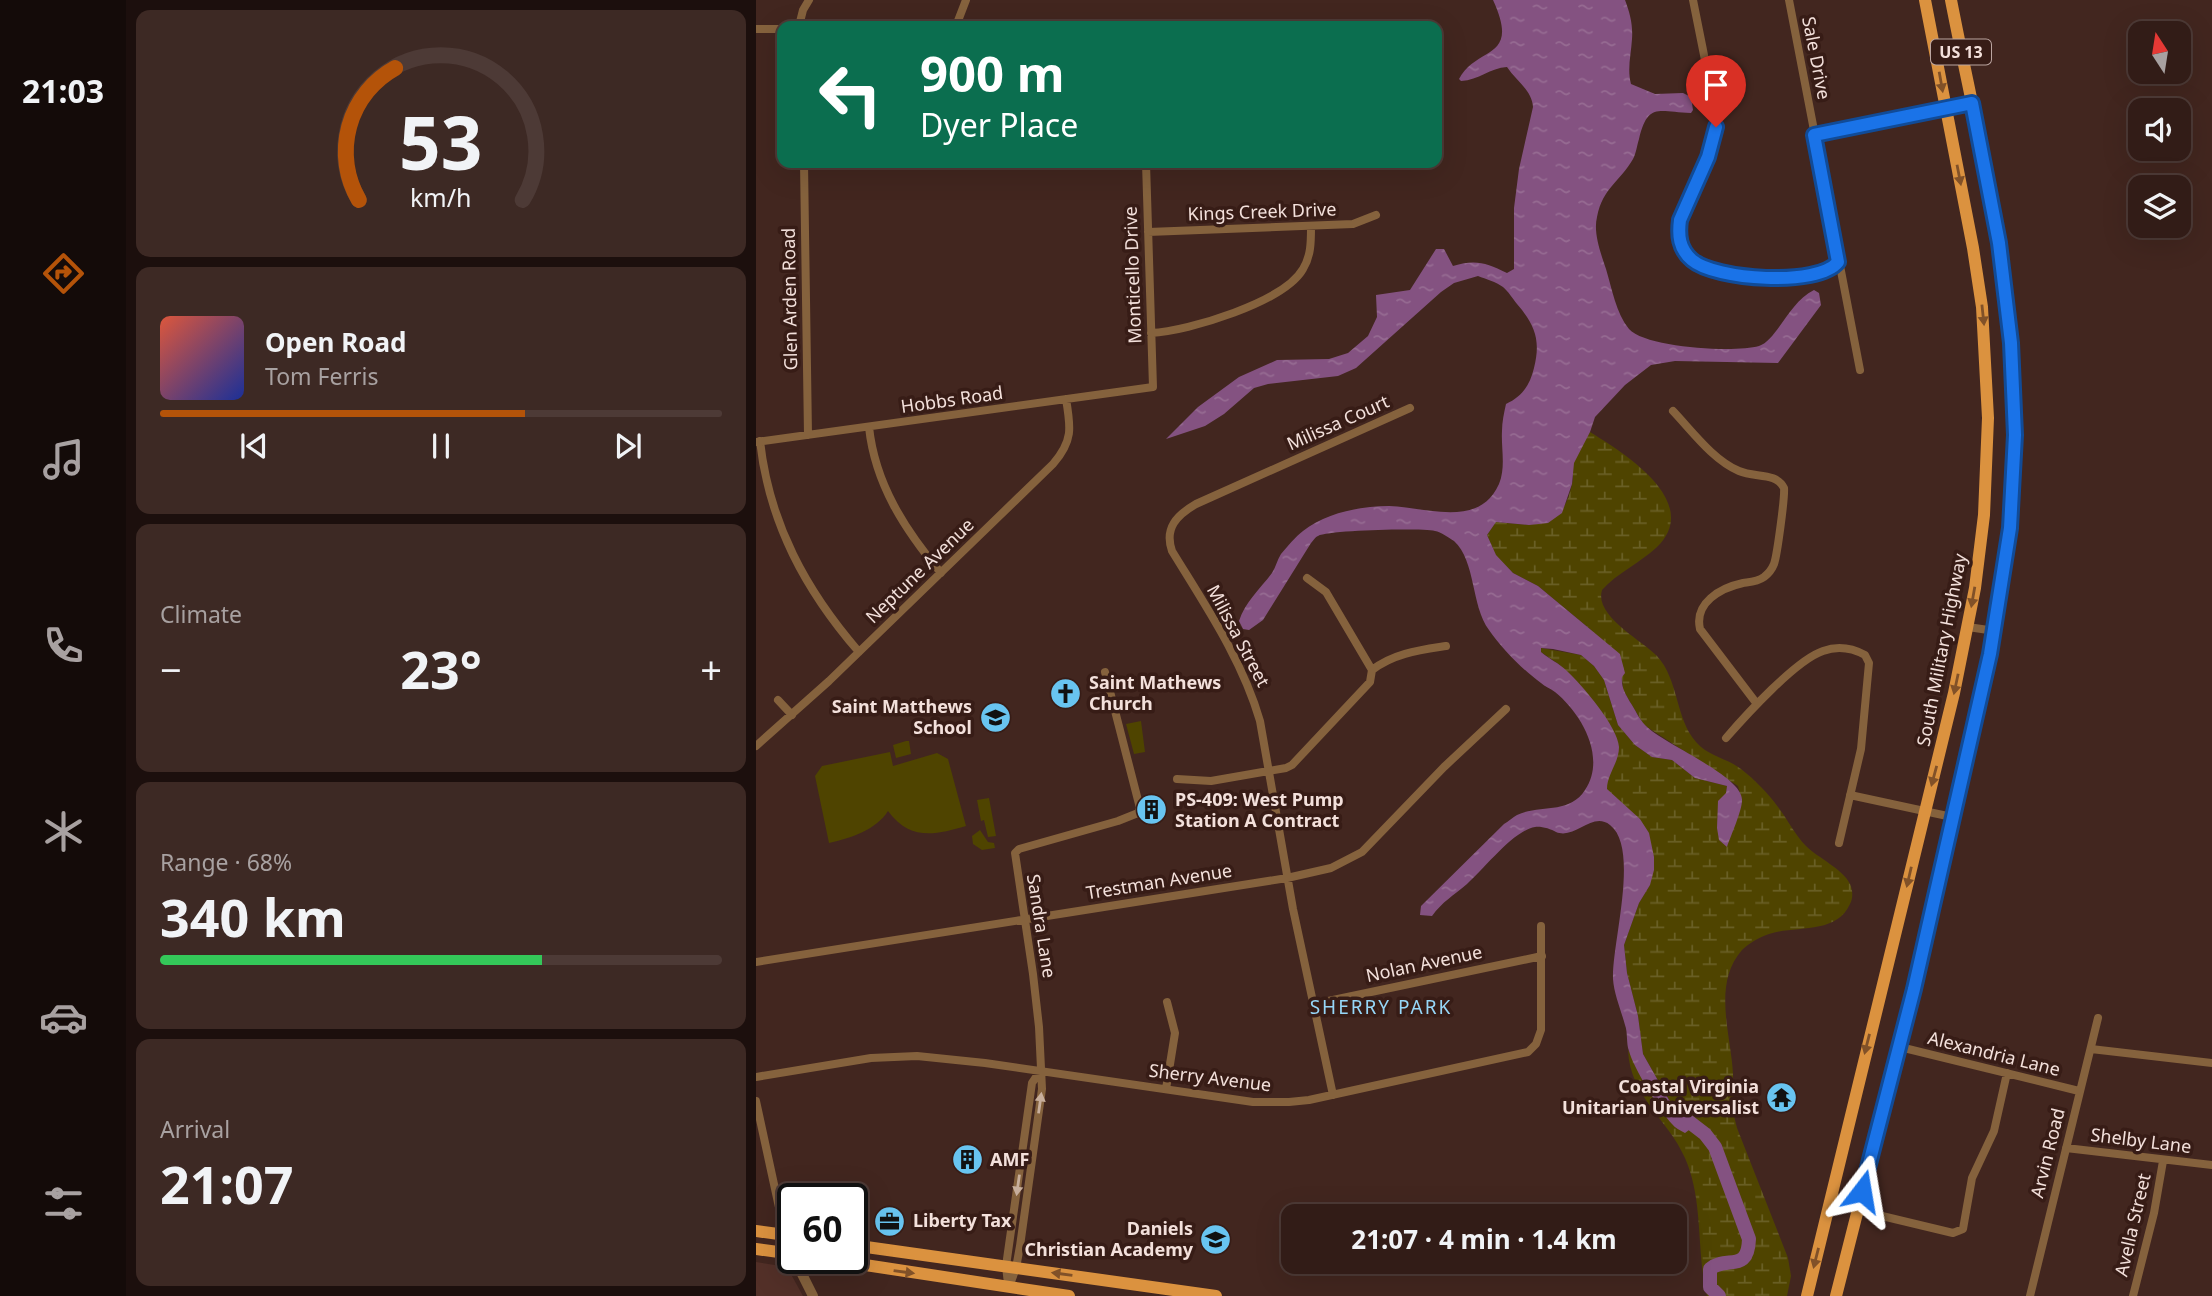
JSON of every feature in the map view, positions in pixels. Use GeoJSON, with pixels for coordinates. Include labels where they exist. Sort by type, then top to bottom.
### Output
{"type":"FeatureCollection","features":[{"type":"Feature","properties":{"kind":"main road","name":"South Military Highway"},"geometry":{"type":"LineString","coordinates":[[1807,1296],[1968,627],[1980,551],[1988,418],[1978,277],[1925,0]]}},
{"type":"Feature","properties":{"kind":"main road","name":"US 13"},"geometry":{"type":"LineString","coordinates":[[1836,1296],[1900,1047],[1995,631],[2010,528],[2015,449],[2014,397],[2003,270],[1951,0]]}},
{"type":"Feature","properties":{"kind":"main road"},"geometry":{"type":"LineString","coordinates":[[756,1231],[777,1234]]}},
{"type":"Feature","properties":{"kind":"main road"},"geometry":{"type":"LineString","coordinates":[[868,1246],[1216,1296]]}},
{"type":"Feature","properties":{"kind":"main road"},"geometry":{"type":"LineString","coordinates":[[756,1249],[777,1253]]}},
{"type":"Feature","properties":{"kind":"main road"},"geometry":{"type":"LineString","coordinates":[[868,1265],[1069,1296]]}},
{"type":"Feature","properties":{"kind":"street"},"geometry":{"type":"LineString","coordinates":[[800,21],[809,0]]}},
{"type":"Feature","properties":{"kind":"street"},"geometry":{"type":"LineString","coordinates":[[958,21],[966,0]]}},
{"type":"Feature","properties":{"kind":"street"},"geometry":{"type":"LineString","coordinates":[[1693,0],[1716,127],[1708,157],[1680,220],[1681,246],[1691,260],[1705,267],[1753,277],[1817,275],[1829,271],[1838,262]]}},
{"type":"Feature","properties":{"kind":"street","name":"Sale Drive"},"geometry":{"type":"LineString","coordinates":[[1789,0],[1860,370]]}},
{"type":"Feature","properties":{"kind":"street"},"geometry":{"type":"LineString","coordinates":[[756,29],[777,29]]}},
{"type":"Feature","properties":{"kind":"street"},"geometry":{"type":"LineString","coordinates":[[1814,135],[1972,103]]}},
{"type":"Feature","properties":{"kind":"street","name":"Glen Arden Road"},"geometry":{"type":"LineString","coordinates":[[804,168],[808,435]]}},
{"type":"Feature","properties":{"kind":"street","name":"Monticello Drive"},"geometry":{"type":"LineString","coordinates":[[1146,168],[1153,387]]}},
{"type":"Feature","properties":{"kind":"street","name":"Kings Creek Drive"},"geometry":{"type":"LineString","coordinates":[[1148,232],[1353,224],[1376,215]]}},
{"type":"Feature","properties":{"kind":"street"},"geometry":{"type":"LineString","coordinates":[[1151,333],[1201,324],[1285,288],[1303,270],[1308,259],[1311,227]]}},
{"type":"Feature","properties":{"kind":"street"},"geometry":{"type":"LineString","coordinates":[[1137,273],[1149,273]]}},
{"type":"Feature","properties":{"kind":"street","name":"Hobbs Road"},"geometry":{"type":"LineString","coordinates":[[758,442],[1153,387]]}},
{"type":"Feature","properties":{"kind":"street","name":"Neptune Avenue"},"geometry":{"type":"LineString","coordinates":[[756,746],[859,652],[1063,453],[1070,424],[1066,399]]}},
{"type":"Feature","properties":{"kind":"street","name":"Milissa Court"},"geometry":{"type":"LineString","coordinates":[[1279,467],[1410,408]]}},
{"type":"Feature","properties":{"kind":"street"},"geometry":{"type":"LineString","coordinates":[[1673,411],[1726,464],[1744,473],[1773,477],[1784,488],[1775,557],[1770,571],[1755,581],[1731,586],[1716,594],[1701,609],[1699,616],[1700,629],[1757,704]]}},
{"type":"Feature","properties":{"kind":"street"},"geometry":{"type":"LineString","coordinates":[[869,428],[876,463],[894,509],[920,549],[941,573]]}},
{"type":"Feature","properties":{"kind":"street"},"geometry":{"type":"LineString","coordinates":[[758,442],[771,500],[788,547],[811,590],[859,652]]}},
{"type":"Feature","properties":{"kind":"street","name":"Milissa Street"},"geometry":{"type":"LineString","coordinates":[[1279,467],[1185,510],[1173,523],[1169,536],[1172,551],[1206,606],[1246,681],[1260,721],[1287,878],[1333,1095]]}},
{"type":"Feature","properties":{"kind":"street"},"geometry":{"type":"LineString","coordinates":[[1177,779],[1210,781],[1269,772],[1292,765],[1370,682],[1372,670],[1326,592],[1307,578]]}},
{"type":"Feature","properties":{"kind":"street"},"geometry":{"type":"LineString","coordinates":[[1968,627],[1995,631]]}},
{"type":"Feature","properties":{"kind":"street"},"geometry":{"type":"LineString","coordinates":[[1372,670],[1381,663],[1411,651],[1446,646]]}},
{"type":"Feature","properties":{"kind":"street"},"geometry":{"type":"LineString","coordinates":[[1726,738],[1757,704],[1811,656],[1839,648],[1865,655],[1869,663],[1861,749],[1839,844]]}},
{"type":"Feature","properties":{"kind":"street","name":"Sandra Lane"},"geometry":{"type":"LineString","coordinates":[[1009,1287],[1042,1088],[1039,1027],[1014,853],[1016,850],[1136,815],[1140,808],[1105,672]]}},
{"type":"Feature","properties":{"kind":"street"},"geometry":{"type":"LineString","coordinates":[[778,700],[792,715]]}},
{"type":"Feature","properties":{"kind":"street","name":"Trestman Avenue"},"geometry":{"type":"LineString","coordinates":[[756,962],[1287,878],[1331,868],[1362,852],[1444,767],[1506,709]]}},
{"type":"Feature","properties":{"kind":"street"},"geometry":{"type":"LineString","coordinates":[[1850,795],[1952,817]]}},
{"type":"Feature","properties":{"kind":"street","name":"Sherry Avenue"},"geometry":{"type":"LineString","coordinates":[[756,1077],[892,1055],[943,1058],[1269,1103],[1333,1095],[1528,1052],[1536,1044],[1541,1030],[1541,926]]}},
{"type":"Feature","properties":{"kind":"street","name":"Nolan Avenue"},"geometry":{"type":"LineString","coordinates":[[1314,1004],[1542,956]]}},
{"type":"Feature","properties":{"kind":"street"},"geometry":{"type":"LineString","coordinates":[[1166,1089],[1175,1033],[1167,1002]]}},
{"type":"Feature","properties":{"kind":"street","name":"Arvin Road"},"geometry":{"type":"LineString","coordinates":[[2030,1296],[2098,1018]]}},
{"type":"Feature","properties":{"kind":"street","name":"Alexandria Lane"},"geometry":{"type":"LineString","coordinates":[[1900,1047],[2079,1091]]}},
{"type":"Feature","properties":{"kind":"street"},"geometry":{"type":"LineString","coordinates":[[2091,1049],[2212,1063]]}},
{"type":"Feature","properties":{"kind":"street"},"geometry":{"type":"LineString","coordinates":[[1857,1210],[1953,1233],[1963,1229],[1972,1178],[1994,1130],[2007,1073]]}},
{"type":"Feature","properties":{"kind":"street"},"geometry":{"type":"LineString","coordinates":[[756,1101],[777,1187]]}},
{"type":"Feature","properties":{"kind":"street","name":"Shelby Lane"},"geometry":{"type":"LineString","coordinates":[[2066,1148],[2212,1165]]}},
{"type":"Feature","properties":{"kind":"street","name":"Avella Street"},"geometry":{"type":"LineString","coordinates":[[2133,1296],[2164,1160]]}},
{"type":"Feature","properties":{"kind":"street"},"geometry":{"type":"LineString","coordinates":[[802,1274],[813,1296]]}},
{"type":"Feature","properties":{"kind":"shaded area"},"geometry":{"type":"Polygon","coordinates":[[[756,1262],[777,1265],[777,1274],[791,1274],[803,1296],[756,1296],[756,1262]]]}},
{"type":"Feature","properties":{"kind":"green space"},"geometry":{"type":"Polygon","coordinates":[[[1590,432],[1621,452],[1654,480],[1665,496],[1671,513],[1669,530],[1657,547],[1602,590],[1601,600],[1605,609],[1621,627],[1657,656],[1664,666],[1684,722],[1696,742],[1707,751],[1736,765],[1756,782],[1774,802],[1802,842],[1842,873],[1852,889],[1850,904],[1844,914],[1835,920],[1825,925],[1769,934],[1748,945],[1733,963],[1725,994],[1734,1116],[1788,1258],[1791,1276],[1787,1296],[1707,1296],[1691,1174],[1678,1144],[1642,1095],[1630,1067],[1628,1050],[1643,1080],[1692,1121],[1669,1100],[1643,1054],[1638,1016],[1627,973],[1624,945],[1639,903],[1650,885],[1607,789],[1607,777],[1615,764],[1560,665],[1541,652],[1541,648],[1581,655],[1594,666],[1604,680],[1618,725],[1635,745],[1652,757],[1672,760],[1695,778],[1727,786],[1726,793],[1739,810],[1742,801],[1738,786],[1644,725],[1623,690],[1622,676],[1590,629],[1538,586],[1513,573],[1496,556],[1487,535],[1496,522],[1535,524],[1554,518],[1562,510],[1572,484],[1574,461],[1590,432]]]}},
{"type":"Feature","properties":{"kind":"green space"},"geometry":{"type":"Polygon","coordinates":[[[1141,721],[1145,752],[1134,754],[1126,724],[1141,721]]]}},
{"type":"Feature","properties":{"kind":"green space"},"geometry":{"type":"Polygon","coordinates":[[[909,741],[911,754],[896,758],[893,745],[909,741]]]}},
{"type":"Feature","properties":{"kind":"green space"},"geometry":{"type":"Polygon","coordinates":[[[890,752],[893,766],[937,753],[948,759],[966,826],[944,832],[924,833],[905,827],[888,811],[870,828],[829,843],[815,776],[822,766],[890,752]]]}},
{"type":"Feature","properties":{"kind":"green space"},"geometry":{"type":"Polygon","coordinates":[[[989,798],[996,836],[988,837],[984,820],[981,821],[977,800],[989,798]]]}},
{"type":"Feature","properties":{"kind":"green space"},"geometry":{"type":"Polygon","coordinates":[[[980,830],[988,842],[994,843],[995,848],[982,850],[973,844],[972,836],[980,830]]]}},
{"type":"Feature","properties":{"kind":"water"},"geometry":{"type":"Polygon","coordinates":[[[1493,0],[1625,0],[1632,29],[1629,67],[1631,84],[1655,94],[1683,93],[1691,97],[1691,113],[1662,111],[1651,114],[1646,119],[1634,157],[1603,199],[1597,217],[1596,230],[1600,250],[1618,308],[1629,329],[1653,341],[1671,345],[1712,349],[1759,346],[1772,336],[1797,303],[1814,290],[1819,293],[1821,305],[1778,363],[1675,361],[1651,365],[1625,385],[1595,417],[1574,463],[1572,484],[1562,513],[1548,523],[1529,525],[1496,522],[1487,535],[1496,555],[1513,573],[1538,586],[1620,654],[1625,673],[1622,677],[1624,690],[1645,725],[1730,781],[1739,791],[1742,800],[1727,847],[1719,840],[1717,828],[1718,801],[1726,793],[1727,786],[1695,778],[1672,760],[1652,757],[1635,745],[1618,725],[1604,680],[1594,666],[1581,655],[1541,648],[1541,652],[1564,668],[1581,686],[1613,729],[1619,747],[1607,789],[1640,819],[1649,833],[1654,870],[1624,945],[1627,973],[1638,1016],[1643,1054],[1669,1100],[1692,1121],[1693,1127],[1685,1133],[1673,1125],[1661,1109],[1641,1078],[1628,1048],[1626,1028],[1613,979],[1624,874],[1623,854],[1619,837],[1610,825],[1597,821],[1563,833],[1540,827],[1527,830],[1509,842],[1432,916],[1420,915],[1421,906],[1504,824],[1517,815],[1563,806],[1578,798],[1591,777],[1593,764],[1588,736],[1574,712],[1555,692],[1520,665],[1489,630],[1479,609],[1466,560],[1454,541],[1435,531],[1426,530],[1356,531],[1318,536],[1263,620],[1249,630],[1243,629],[1239,621],[1249,602],[1272,573],[1281,554],[1300,533],[1322,520],[1355,509],[1378,506],[1465,511],[1479,507],[1490,498],[1499,484],[1502,471],[1502,428],[1506,404],[1517,398],[1528,385],[1536,358],[1535,333],[1523,312],[1505,289],[1491,281],[1478,276],[1454,283],[1356,368],[1338,376],[1254,388],[1224,414],[1205,426],[1166,439],[1198,407],[1239,377],[1277,360],[1329,359],[1348,353],[1368,336],[1377,317],[1376,295],[1410,290],[1436,249],[1444,249],[1453,266],[1475,263],[1507,273],[1514,269],[1514,208],[1532,101],[1507,67],[1467,80],[1459,79],[1467,68],[1499,43],[1502,33],[1493,0]]]}},
{"type":"Feature","properties":{"kind":"waterway"},"geometry":{"type":"LineString","coordinates":[[1679,1114],[1705,1134],[1715,1147],[1749,1239],[1748,1250],[1740,1260],[1716,1265],[1710,1269],[1710,1287],[1719,1296]]}},
{"type":"Feature","properties":{"kind":"place","name":"Saint Mathews Church"},"geometry":{"type":"Point","coordinates":[1066,693]}},
{"type":"Feature","properties":{"kind":"place","name":"Saint Matthews School"},"geometry":{"type":"Point","coordinates":[995,717]}},
{"type":"Feature","properties":{"kind":"place","name":"PS-409: West Pump Station A Contract"},"geometry":{"type":"Point","coordinates":[1152,810]}},
{"type":"Feature","properties":{"kind":"place","name":"Coastal Virginia Unitarian Universalist"},"geometry":{"type":"Point","coordinates":[1782,1097]}},
{"type":"Feature","properties":{"kind":"place","name":"AMF"},"geometry":{"type":"Point","coordinates":[967,1160]}},
{"type":"Feature","properties":{"kind":"place","name":"Liberty Tax"},"geometry":{"type":"Point","coordinates":[890,1221]}},
{"type":"Feature","properties":{"kind":"place","name":"Daniels Christian Academy"},"geometry":{"type":"Point","coordinates":[1216,1239]}},
{"type":"Feature","properties":{"kind":"district","name":"SHERRY PARK"},"geometry":{"type":"Point","coordinates":[1381,1007]}},
{"type":"Feature","properties":{"kind":"route"},"geometry":{"type":"LineString","coordinates":[[1716,127],[1708,157],[1680,220],[1681,246],[1697,264],[1753,277],[1803,277],[1829,271],[1838,262],[1814,135],[1972,103],[1999,243],[2011,343],[2015,435],[2005,567],[1990,654],[1914,989],[1862,1191]]}}]}
